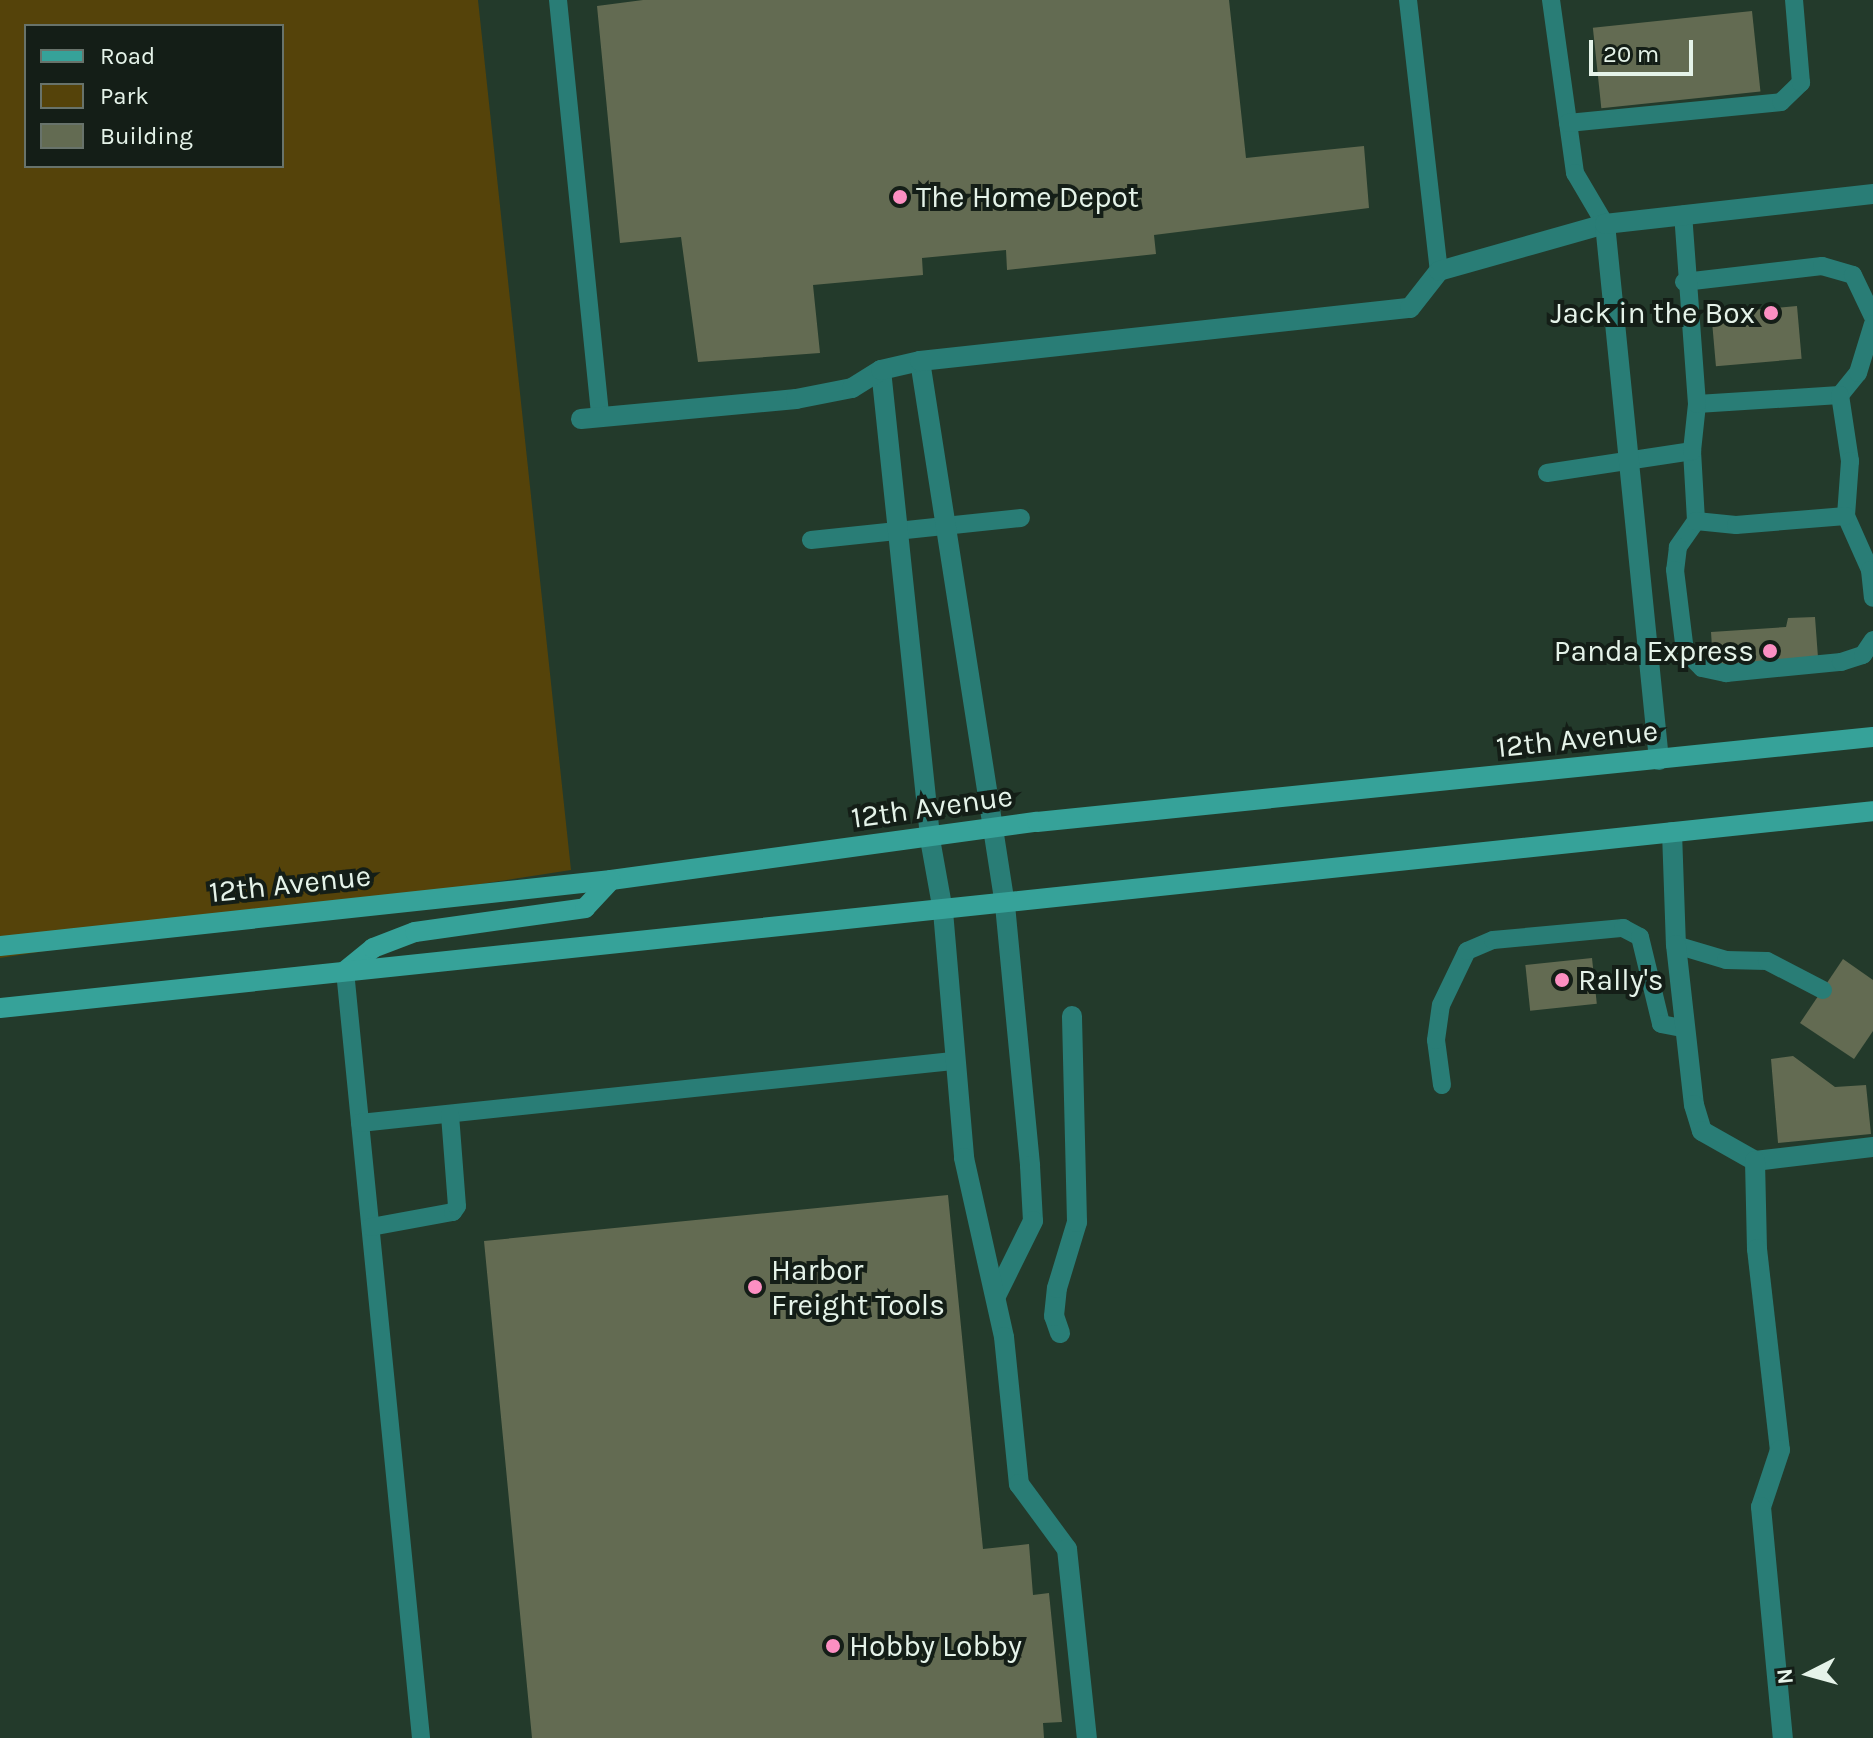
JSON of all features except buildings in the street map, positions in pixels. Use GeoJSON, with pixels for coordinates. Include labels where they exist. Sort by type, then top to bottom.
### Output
{"type":"FeatureCollection","features":[{"type":"Feature","properties":{"kind":"main road","name":"12th Avenue"},"geometry":{"type":"LineString","coordinates":[[0,946],[611,880],[930,839],[990,828],[1873,737]]}},
{"type":"Feature","properties":{"kind":"main road"},"geometry":{"type":"LineString","coordinates":[[0,1008],[1005,905],[1873,811]]}},
{"type":"Feature","properties":{"kind":"main road"},"geometry":{"type":"LineString","coordinates":[[345,971],[373,948],[415,932],[585,908],[611,880]]}},
{"type":"Feature","properties":{"kind":"street"},"geometry":{"type":"LineString","coordinates":[[590,418],[796,399],[852,388],[881,370],[920,361],[1410,308],[1439,271],[1605,224],[1873,194]]}},
{"type":"Feature","properties":{"kind":"street"},"geometry":{"type":"LineString","coordinates":[[1605,224],[1659,760]]}},
{"type":"Feature","properties":{"kind":"street"},"geometry":{"type":"LineString","coordinates":[[920,361],[942,526],[1005,905],[1033,1221],[996,1296]]}},
{"type":"Feature","properties":{"kind":"street"},"geometry":{"type":"LineString","coordinates":[[881,370],[930,839],[943,911],[953,1061],[974,1222],[996,1296],[1019,1484],[1067,1549],[1087,1738]]}},
{"type":"Feature","properties":{"kind":"street"},"geometry":{"type":"LineString","coordinates":[[1672,832],[1676,945],[1702,1131],[1755,1161],[1873,1147]]}},
{"type":"Feature","properties":{"kind":"street"},"geometry":{"type":"LineString","coordinates":[[1060,1333],[1054,1316],[1057,1288],[1077,1222],[1072,1016]]}},
{"type":"Feature","properties":{"kind":"street"},"geometry":{"type":"LineString","coordinates":[[1755,1161],[1757,1249],[1780,1450],[1761,1507],[1783,1738]]}},
{"type":"Feature","properties":{"kind":"lane"},"geometry":{"type":"LineString","coordinates":[[558,0],[590,418]]}},
{"type":"Feature","properties":{"kind":"lane"},"geometry":{"type":"LineString","coordinates":[[1408,0],[1439,271]]}},
{"type":"Feature","properties":{"kind":"lane"},"geometry":{"type":"LineString","coordinates":[[1551,0],[1575,173],[1605,224]]}},
{"type":"Feature","properties":{"kind":"lane"},"geometry":{"type":"LineString","coordinates":[[1568,123],[1781,102],[1801,83],[1794,0]]}},
{"type":"Feature","properties":{"kind":"lane"},"geometry":{"type":"LineString","coordinates":[[1683,215],[1684,282],[1697,404],[1692,451],[1696,521],[1678,547],[1675,570],[1685,651],[1702,668],[1726,673],[1841,662],[1863,655],[1873,640]]}},
{"type":"Feature","properties":{"kind":"lane"},"geometry":{"type":"LineString","coordinates":[[1684,282],[1822,266],[1853,275],[1873,317]]}},
{"type":"Feature","properties":{"kind":"lane"},"geometry":{"type":"LineString","coordinates":[[1697,404],[1840,395],[1858,373],[1873,324]]}},
{"type":"Feature","properties":{"kind":"lane"},"geometry":{"type":"LineString","coordinates":[[1840,395],[1850,461],[1846,516],[1870,570],[1873,598]]}},
{"type":"Feature","properties":{"kind":"lane"},"geometry":{"type":"LineString","coordinates":[[1547,473],[1692,451]]}},
{"type":"Feature","properties":{"kind":"lane"},"geometry":{"type":"LineString","coordinates":[[1696,521],[1736,525],[1846,516]]}},
{"type":"Feature","properties":{"kind":"lane"},"geometry":{"type":"LineString","coordinates":[[811,540],[1021,518]]}},
{"type":"Feature","properties":{"kind":"lane"},"geometry":{"type":"LineString","coordinates":[[1442,1085],[1436,1040],[1441,1005],[1467,951],[1493,940],[1623,928],[1640,937],[1661,1024],[1686,1029]]}},
{"type":"Feature","properties":{"kind":"lane"},"geometry":{"type":"LineString","coordinates":[[1676,945],[1726,960],[1767,961],[1823,990]]}},
{"type":"Feature","properties":{"kind":"lane"},"geometry":{"type":"LineString","coordinates":[[345,971],[421,1738]]}},
{"type":"Feature","properties":{"kind":"lane"},"geometry":{"type":"LineString","coordinates":[[360,1123],[953,1061]]}},
{"type":"Feature","properties":{"kind":"lane"},"geometry":{"type":"LineString","coordinates":[[371,1227],[453,1212],[457,1206],[450,1114]]}},
{"type":"Feature","properties":{"kind":"green space"},"geometry":{"type":"Polygon","coordinates":[[[0,0],[478,0],[571,870],[0,958],[0,0]]]}},
{"type":"Feature","properties":{"kind":"place","name":"The Home Depot"},"geometry":{"type":"Point","coordinates":[900,197]}},
{"type":"Feature","properties":{"kind":"place","name":"Jack in the Box"},"geometry":{"type":"Point","coordinates":[1771,313]}},
{"type":"Feature","properties":{"kind":"place","name":"Panda Express"},"geometry":{"type":"Point","coordinates":[1770,651]}},
{"type":"Feature","properties":{"kind":"place","name":"Rally's"},"geometry":{"type":"Point","coordinates":[1562,980]}},
{"type":"Feature","properties":{"kind":"place","name":"Harbor Freight Tools"},"geometry":{"type":"Point","coordinates":[755,1287]}},
{"type":"Feature","properties":{"kind":"place","name":"Hobby Lobby"},"geometry":{"type":"Point","coordinates":[833,1646]}}]}
